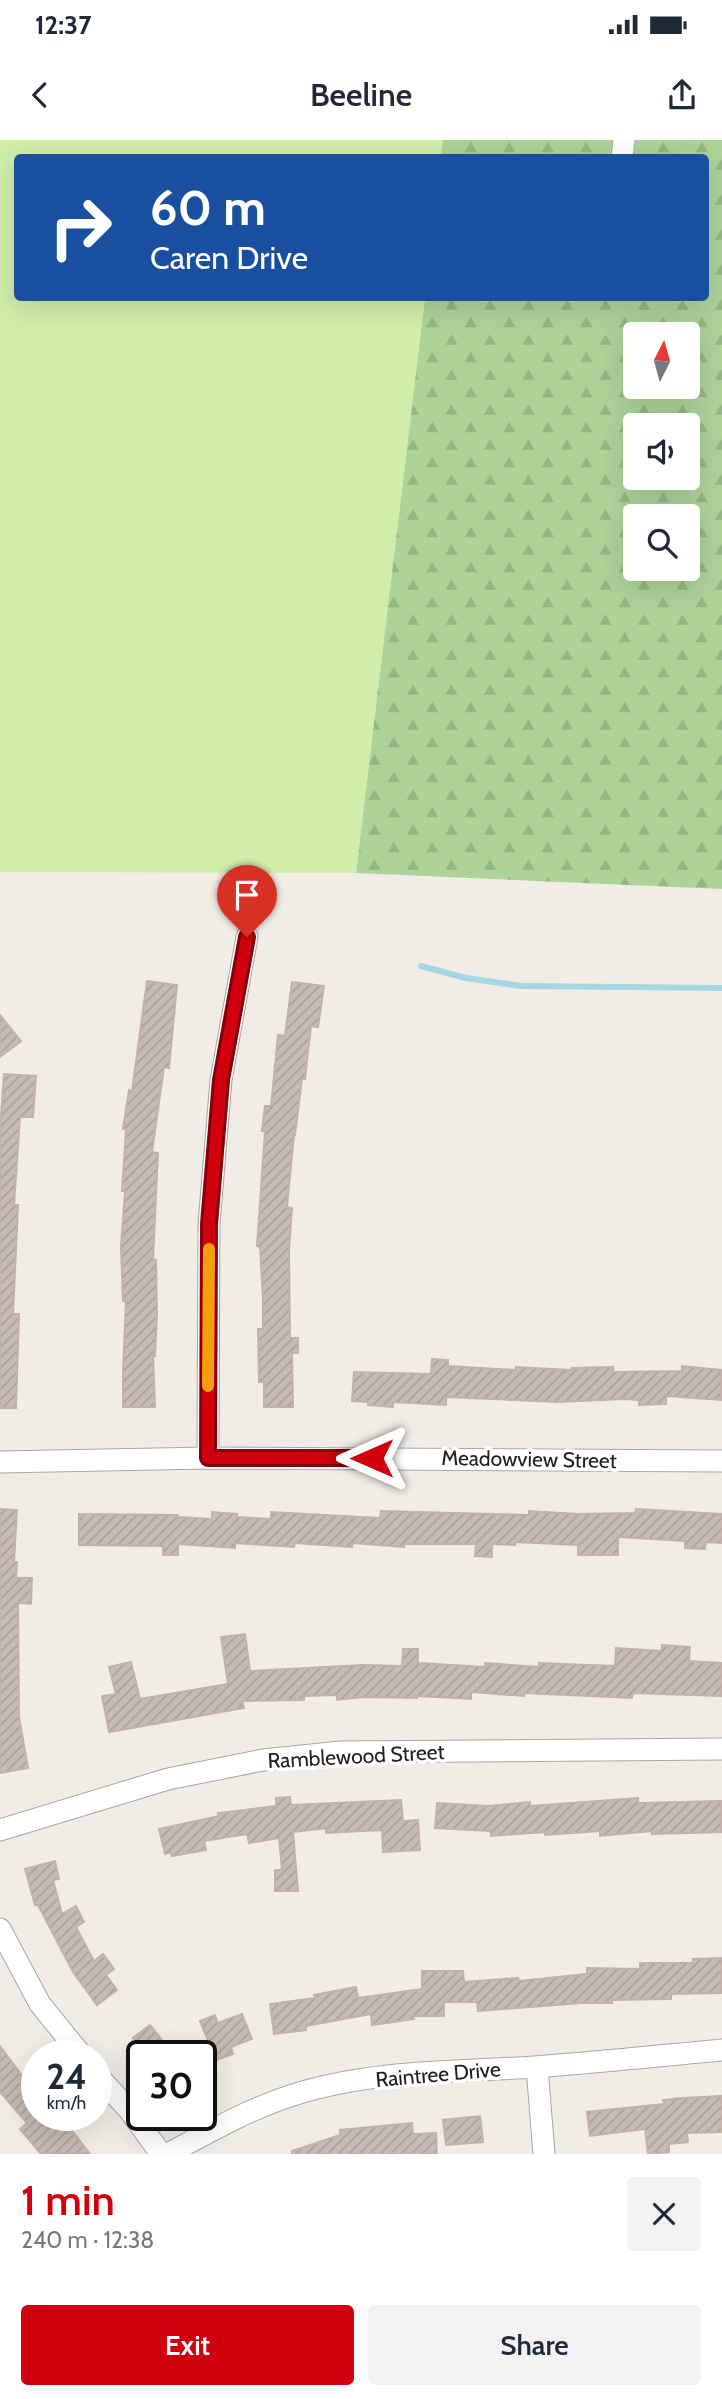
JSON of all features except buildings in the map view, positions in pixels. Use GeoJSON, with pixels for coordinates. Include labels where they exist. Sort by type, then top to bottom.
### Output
{"type":"FeatureCollection","features":[{"type":"Feature","properties":{"kind":"street"},"geometry":{"type":"LineString","coordinates":[[208,1458],[209,1224],[221,1080],[247,937]]}},
{"type":"Feature","properties":{"kind":"street","name":"Meadowview Street"},"geometry":{"type":"LineString","coordinates":[[0,1462],[208,1458],[722,1461]]}},
{"type":"Feature","properties":{"kind":"street","name":"Ramblewood Street"},"geometry":{"type":"LineString","coordinates":[[0,1830],[168,1779],[263,1760],[341,1752],[722,1749]]}},
{"type":"Feature","properties":{"kind":"street"},"geometry":{"type":"LineString","coordinates":[[0,1929],[40,2004],[69,2040]]}},
{"type":"Feature","properties":{"kind":"street","name":"Raintree Drive"},"geometry":{"type":"LineString","coordinates":[[168,2154],[242,2114],[294,2094],[352,2082],[428,2072],[537,2067],[722,2050]]}},
{"type":"Feature","properties":{"kind":"street"},"geometry":{"type":"LineString","coordinates":[[537,2067],[544,2154]]}},
{"type":"Feature","properties":{"kind":"street"},"geometry":{"type":"LineString","coordinates":[[112,2091],[130,2110],[161,2154]]}},
{"type":"Feature","properties":{"kind":"green space"},"geometry":{"type":"Polygon","coordinates":[[[0,140],[443,140],[441,154],[14,154],[14,301],[425,301],[356,873],[0,872],[0,140]]]}},
{"type":"Feature","properties":{"kind":"green space"},"geometry":{"type":"Polygon","coordinates":[[[443,140],[722,140],[722,889],[356,873],[425,301],[709,301],[709,154],[441,154],[443,140]]]}},
{"type":"Feature","properties":{"kind":"waterway"},"geometry":{"type":"LineString","coordinates":[[421,966],[466,978],[521,986],[722,988]]}},
{"type":"Feature","properties":{"kind":"slow traffic"},"geometry":{"type":"LineString","coordinates":[[208,1386],[209,1249]]}},
{"type":"Feature","properties":{"kind":"route"},"geometry":{"type":"LineString","coordinates":[[247,937],[221,1080],[209,1224],[208,1458],[372,1458]]}}]}
